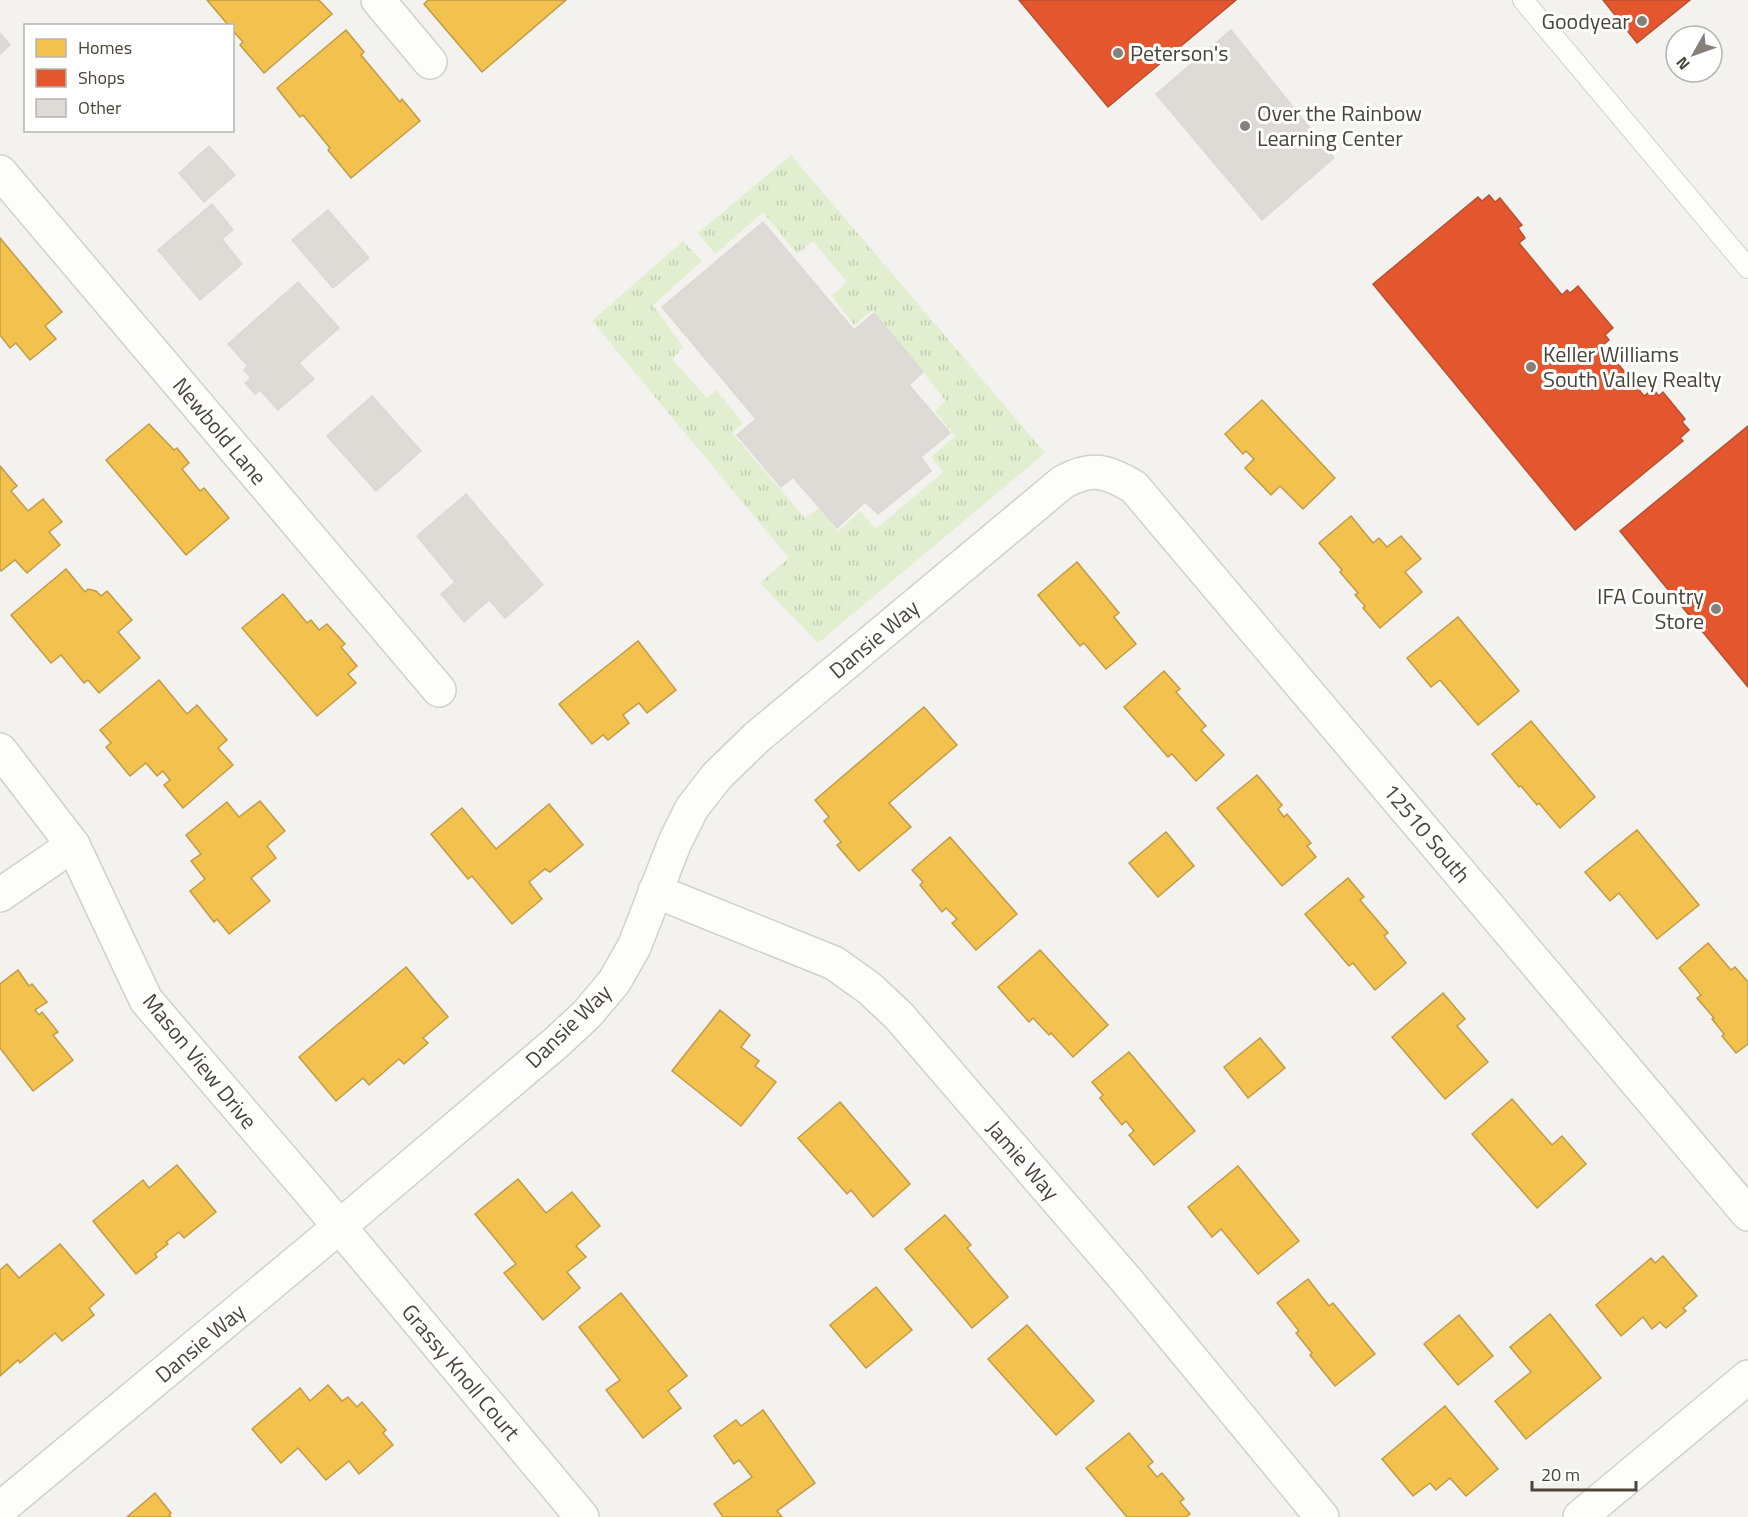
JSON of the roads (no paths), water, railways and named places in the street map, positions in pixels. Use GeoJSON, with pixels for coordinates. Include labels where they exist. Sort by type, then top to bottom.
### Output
{"type":"FeatureCollection","features":[{"type":"Feature","properties":{"kind":"street"},"geometry":{"type":"LineString","coordinates":[[378,0],[430,62]]}},
{"type":"Feature","properties":{"kind":"street","name":"Newbold Lane"},"geometry":{"type":"LineString","coordinates":[[0,172],[439,690]]}},
{"type":"Feature","properties":{"kind":"street","name":"Dansie Way"},"geometry":{"type":"LineString","coordinates":[[0,1509],[339,1227],[587,1014],[614,982],[634,947],[675,842],[692,808],[717,776],[756,738],[1062,482],[1076,474],[1093,471]]}},
{"type":"Feature","properties":{"kind":"street","name":"12510 South"},"geometry":{"type":"LineString","coordinates":[[1093,471],[1112,474],[1134,487],[1748,1214]]}},
{"type":"Feature","properties":{"kind":"street","name":"Mason View Drive"},"geometry":{"type":"LineString","coordinates":[[0,750],[73,845],[146,1000],[339,1227]]}},
{"type":"Feature","properties":{"kind":"street"},"geometry":{"type":"LineString","coordinates":[[0,895],[73,845]]}},
{"type":"Feature","properties":{"kind":"street","name":"Jamie Way"},"geometry":{"type":"LineString","coordinates":[[655,891],[834,963],[868,988],[899,1016],[1128,1282],[1322,1517]]}},
{"type":"Feature","properties":{"kind":"street","name":"Grassy Knoll Court"},"geometry":{"type":"LineString","coordinates":[[339,1227],[582,1517]]}},
{"type":"Feature","properties":{"kind":"street"},"geometry":{"type":"LineString","coordinates":[[1580,1517],[1748,1377]]}},
{"type":"Feature","properties":{"kind":"lane"},"geometry":{"type":"LineString","coordinates":[[1523,0],[1748,268]]}},
{"type":"Feature","properties":{"kind":"place","name":"Goodyear"},"geometry":{"type":"Point","coordinates":[1642,21]}},
{"type":"Feature","properties":{"kind":"place","name":"Peterson's"},"geometry":{"type":"Point","coordinates":[1118,53]}},
{"type":"Feature","properties":{"kind":"place","name":"Over the Rainbow Learning Center"},"geometry":{"type":"Point","coordinates":[1245,126]}},
{"type":"Feature","properties":{"kind":"place","name":"Keller Williams South Valley Realty"},"geometry":{"type":"Point","coordinates":[1531,367]}},
{"type":"Feature","properties":{"kind":"place","name":"IFA Country Store"},"geometry":{"type":"Point","coordinates":[1716,609]}}]}
